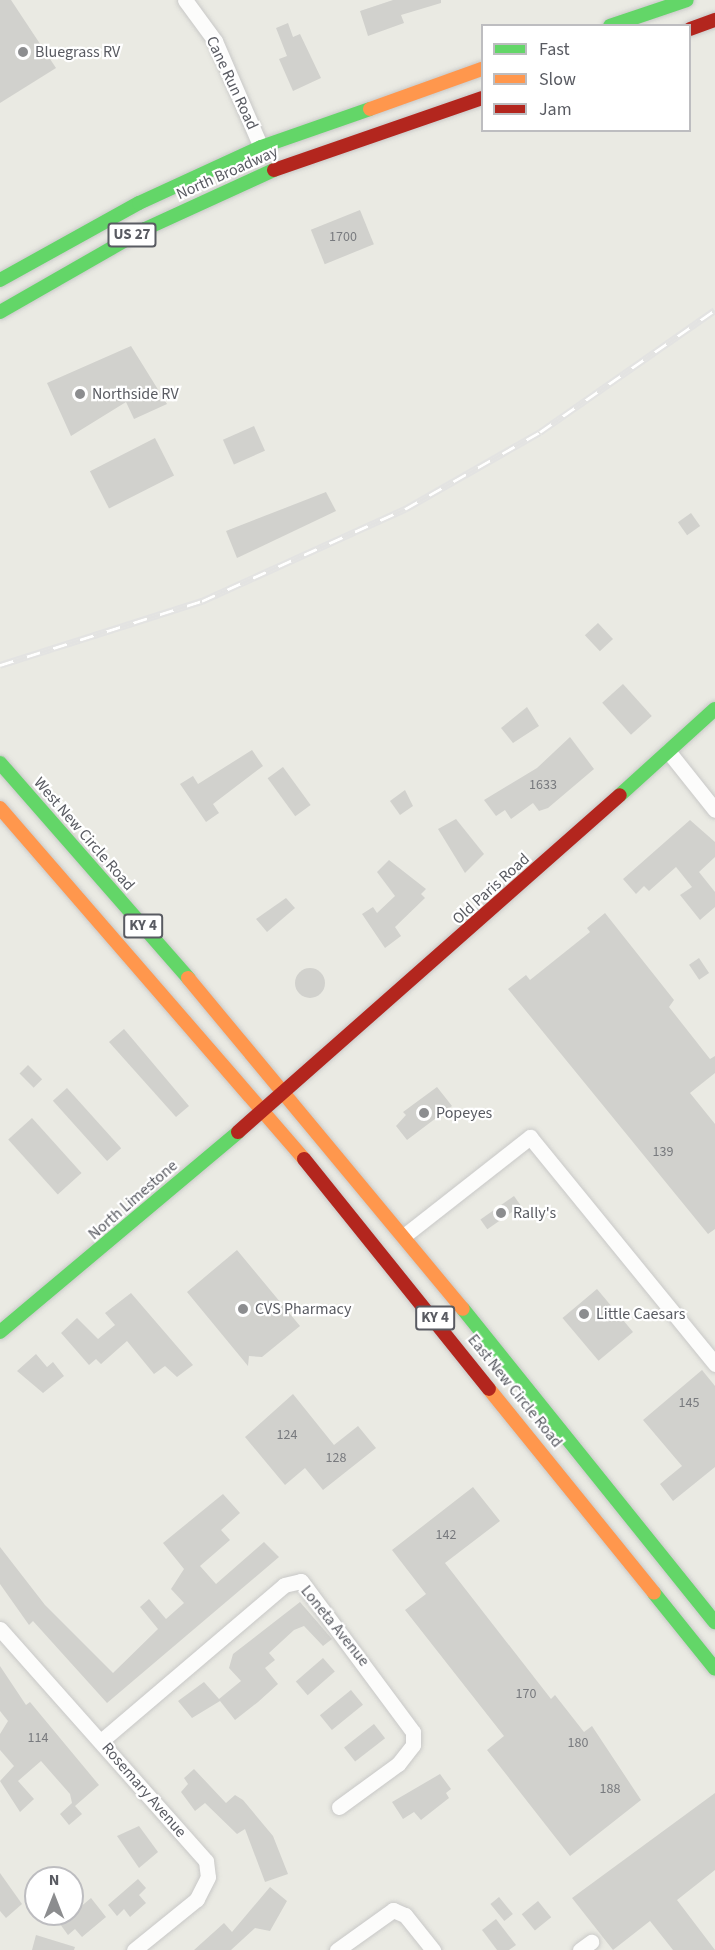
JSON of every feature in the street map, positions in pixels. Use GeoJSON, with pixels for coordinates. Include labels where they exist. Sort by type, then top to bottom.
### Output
{"type":"FeatureCollection","features":[{"type":"Feature","properties":{"kind":"main road"},"geometry":{"type":"LineString","coordinates":[[616,24],[687,0]]}},
{"type":"Feature","properties":{"kind":"main road"},"geometry":{"type":"LineString","coordinates":[[691,29],[715,20]]}},
{"type":"Feature","properties":{"kind":"main road","name":"North Broadway"},"geometry":{"type":"LineString","coordinates":[[0,280],[139,202],[261,147],[481,70]]}},
{"type":"Feature","properties":{"kind":"main road","name":"North Broadway"},"geometry":{"type":"LineString","coordinates":[[0,312],[144,229],[271,171],[481,99]]}},
{"type":"Feature","properties":{"kind":"main road","name":"Old Paris Road"},"geometry":{"type":"LineString","coordinates":[[285,1089],[715,709]]}},
{"type":"Feature","properties":{"kind":"main road","name":"West New Circle Road"},"geometry":{"type":"LineString","coordinates":[[0,763],[285,1089]]}},
{"type":"Feature","properties":{"kind":"main road","name":"KY 4"},"geometry":{"type":"LineString","coordinates":[[0,808],[263,1108]]}},
{"type":"Feature","properties":{"kind":"main road","name":"North Limestone"},"geometry":{"type":"LineString","coordinates":[[0,1332],[285,1089]]}},
{"type":"Feature","properties":{"kind":"main road","name":"East New Circle Road"},"geometry":{"type":"LineString","coordinates":[[285,1089],[715,1622]]}},
{"type":"Feature","properties":{"kind":"main road","name":"East New Circle Road"},"geometry":{"type":"LineString","coordinates":[[263,1108],[715,1669]]}},
{"type":"Feature","properties":{"kind":"street","name":"Cane Run Road"},"geometry":{"type":"LineString","coordinates":[[185,0],[215,41],[271,171]]}},
{"type":"Feature","properties":{"kind":"street"},"geometry":{"type":"LineString","coordinates":[[668,751],[715,810]]}},
{"type":"Feature","properties":{"kind":"street"},"geometry":{"type":"LineString","coordinates":[[405,1235],[530,1137],[715,1364]]}},
{"type":"Feature","properties":{"kind":"street","name":"Loneta Avenue"},"geometry":{"type":"LineString","coordinates":[[101,1741],[284,1585],[301,1581],[412,1732],[412,1745],[398,1764],[339,1807]]}},
{"type":"Feature","properties":{"kind":"street","name":"Rosemary Avenue"},"geometry":{"type":"LineString","coordinates":[[0,1629],[101,1741],[208,1868],[197,1899],[134,1950]]}},
{"type":"Feature","properties":{"kind":"street"},"geometry":{"type":"LineString","coordinates":[[337,1950],[393,1910],[405,1915],[433,1950]]}},
{"type":"Feature","properties":{"kind":"building","name":"Bluegrass RV"},"geometry":{"type":"Polygon","coordinates":[[[0,0],[11,0],[56,68],[0,103],[0,0]]]}},
{"type":"Feature","properties":{"kind":"building"},"geometry":{"type":"Polygon","coordinates":[[[393,0],[441,0],[441,3],[401,15],[404,23],[368,36],[360,11],[393,0]]]}},
{"type":"Feature","properties":{"kind":"building"},"geometry":{"type":"Polygon","coordinates":[[[288,23],[293,37],[300,34],[321,78],[293,91],[279,59],[287,56],[276,28],[288,23]]]}},
{"type":"Feature","properties":{"kind":"building"},"geometry":{"type":"Polygon","coordinates":[[[360,210],[374,244],[325,264],[311,230],[360,210]]]}},
{"type":"Feature","properties":{"kind":"building","name":"Northside RV"},"geometry":{"type":"Polygon","coordinates":[[[131,346],[167,404],[134,419],[126,402],[71,436],[47,383],[131,346]]]}},
{"type":"Feature","properties":{"kind":"building"},"geometry":{"type":"Polygon","coordinates":[[[254,426],[265,451],[234,464],[223,440],[254,426]]]}},
{"type":"Feature","properties":{"kind":"building"},"geometry":{"type":"Polygon","coordinates":[[[155,438],[174,475],[109,509],[90,471],[155,438]]]}},
{"type":"Feature","properties":{"kind":"building"},"geometry":{"type":"Polygon","coordinates":[[[326,492],[336,511],[237,558],[226,531],[326,492]]]}},
{"type":"Feature","properties":{"kind":"building"},"geometry":{"type":"Polygon","coordinates":[[[691,513],[700,526],[687,535],[678,522],[691,513]]]}},
{"type":"Feature","properties":{"kind":"building"},"geometry":{"type":"Polygon","coordinates":[[[598,623],[613,639],[600,651],[585,635],[598,623]]]}},
{"type":"Feature","properties":{"kind":"building"},"geometry":{"type":"Polygon","coordinates":[[[623,684],[652,716],[631,735],[602,703],[623,684]]]}},
{"type":"Feature","properties":{"kind":"building"},"geometry":{"type":"Polygon","coordinates":[[[527,707],[539,726],[513,743],[501,728],[527,707]]]}},
{"type":"Feature","properties":{"kind":"building"},"geometry":{"type":"Polygon","coordinates":[[[570,737],[594,769],[548,808],[539,811],[533,803],[511,819],[505,810],[496,816],[484,800],[537,768],[570,737]]]}},
{"type":"Feature","properties":{"kind":"building"},"geometry":{"type":"Polygon","coordinates":[[[252,750],[263,766],[213,804],[219,813],[206,822],[180,784],[193,776],[198,784],[252,750]]]}},
{"type":"Feature","properties":{"kind":"building"},"geometry":{"type":"Polygon","coordinates":[[[283,767],[311,805],[295,816],[268,778],[283,767]]]}},
{"type":"Feature","properties":{"kind":"building"},"geometry":{"type":"Polygon","coordinates":[[[405,790],[413,806],[400,815],[390,801],[405,790]]]}},
{"type":"Feature","properties":{"kind":"building"},"geometry":{"type":"Polygon","coordinates":[[[456,819],[484,854],[465,873],[438,829],[456,819]]]}},
{"type":"Feature","properties":{"kind":"building"},"geometry":{"type":"Polygon","coordinates":[[[690,820],[715,842],[715,857],[699,872],[715,892],[715,907],[700,920],[680,895],[692,887],[676,867],[649,891],[644,886],[636,894],[623,879],[690,820]]]}},
{"type":"Feature","properties":{"kind":"building"},"geometry":{"type":"Polygon","coordinates":[[[389,860],[426,889],[421,894],[425,898],[395,927],[401,936],[385,948],[362,914],[373,907],[377,913],[395,896],[377,872],[389,860]]]}},
{"type":"Feature","properties":{"kind":"building"},"geometry":{"type":"Polygon","coordinates":[[[286,898],[295,908],[267,932],[256,919],[286,898]]]}},
{"type":"Feature","properties":{"kind":"building"},"geometry":{"type":"Polygon","coordinates":[[[605,913],[674,1000],[669,1007],[710,1059],[715,1056],[715,1073],[690,1093],[715,1124],[715,1229],[708,1234],[508,989],[526,975],[530,980],[590,932],[587,928],[605,913]]]}},
{"type":"Feature","properties":{"kind":"building"},"geometry":{"type":"Polygon","coordinates":[[[699,958],[709,973],[699,980],[689,965],[699,958]]]}},
{"type":"Feature","properties":{"kind":"building"},"geometry":{"type":"Polygon","coordinates":[[[310,968],[321,972],[325,983],[321,994],[310,998],[299,994],[295,983],[299,972],[310,968]]]}},
{"type":"Feature","properties":{"kind":"building"},"geometry":{"type":"Polygon","coordinates":[[[124,1029],[189,1106],[176,1117],[109,1042],[124,1029]]]}},
{"type":"Feature","properties":{"kind":"building"},"geometry":{"type":"Polygon","coordinates":[[[28,1065],[42,1079],[34,1088],[20,1073],[28,1065]]]}},
{"type":"Feature","properties":{"kind":"building","name":"Popeyes"},"geometry":{"type":"Polygon","coordinates":[[[437,1087],[452,1106],[407,1140],[396,1126],[406,1115],[403,1112],[437,1087]]]}},
{"type":"Feature","properties":{"kind":"building"},"geometry":{"type":"Polygon","coordinates":[[[67,1088],[121,1148],[107,1161],[53,1101],[67,1088]]]}},
{"type":"Feature","properties":{"kind":"building"},"geometry":{"type":"Polygon","coordinates":[[[32,1118],[82,1173],[58,1194],[8,1139],[32,1118]]]}},
{"type":"Feature","properties":{"kind":"building","name":"Rally's"},"geometry":{"type":"Polygon","coordinates":[[[514,1196],[521,1206],[487,1229],[480,1220],[514,1196]]]}},
{"type":"Feature","properties":{"kind":"building","name":"CVS Pharmacy"},"geometry":{"type":"Polygon","coordinates":[[[237,1250],[300,1326],[262,1357],[249,1356],[248,1366],[187,1292],[237,1250]]]}},
{"type":"Feature","properties":{"kind":"building"},"geometry":{"type":"Polygon","coordinates":[[[597,1289],[633,1332],[599,1361],[563,1318],[597,1289]]]}},
{"type":"Feature","properties":{"kind":"building"},"geometry":{"type":"Polygon","coordinates":[[[131,1293],[193,1365],[177,1377],[165,1366],[154,1374],[127,1341],[101,1364],[96,1359],[89,1365],[61,1333],[77,1318],[98,1339],[115,1325],[105,1313],[131,1293]]]}},
{"type":"Feature","properties":{"kind":"building"},"geometry":{"type":"Polygon","coordinates":[[[36,1354],[47,1367],[53,1362],[64,1376],[43,1393],[17,1371],[36,1354]]]}},
{"type":"Feature","properties":{"kind":"building"},"geometry":{"type":"Polygon","coordinates":[[[702,1370],[715,1386],[715,1467],[673,1501],[660,1484],[682,1466],[643,1420],[702,1370]]]}},
{"type":"Feature","properties":{"kind":"building"},"geometry":{"type":"Polygon","coordinates":[[[293,1394],[334,1445],[358,1426],[376,1448],[323,1490],[305,1468],[285,1485],[245,1437],[293,1394]]]}},
{"type":"Feature","properties":{"kind":"building"},"geometry":{"type":"Polygon","coordinates":[[[473,1487],[500,1521],[445,1563],[551,1699],[555,1695],[584,1732],[592,1726],[641,1800],[570,1856],[487,1750],[504,1736],[405,1610],[426,1594],[392,1550],[473,1487]]]}},
{"type":"Feature","properties":{"kind":"building"},"geometry":{"type":"Polygon","coordinates":[[[223,1494],[240,1513],[221,1530],[230,1540],[200,1566],[216,1584],[264,1542],[279,1557],[107,1703],[33,1621],[29,1625],[0,1584],[0,1547],[45,1605],[113,1673],[158,1629],[140,1607],[149,1599],[166,1619],[184,1603],[171,1589],[184,1569],[163,1543],[223,1494]]]}},
{"type":"Feature","properties":{"kind":"building"},"geometry":{"type":"Polygon","coordinates":[[[300,1602],[332,1639],[323,1646],[304,1626],[294,1630],[269,1653],[275,1660],[265,1668],[278,1684],[258,1702],[235,1720],[220,1701],[192,1718],[178,1701],[204,1682],[219,1699],[241,1681],[229,1668],[233,1654],[300,1602]]]}},
{"type":"Feature","properties":{"kind":"building"},"geometry":{"type":"Polygon","coordinates":[[[323,1658],[335,1672],[308,1695],[296,1682],[323,1658]]]}},
{"type":"Feature","properties":{"kind":"building"},"geometry":{"type":"Polygon","coordinates":[[[0,1666],[26,1705],[30,1702],[99,1785],[75,1806],[82,1814],[69,1825],[60,1814],[72,1803],[70,1794],[41,1761],[18,1781],[34,1799],[20,1812],[0,1781],[14,1766],[0,1750],[0,1734],[8,1721],[0,1711],[0,1666]]]}},
{"type":"Feature","properties":{"kind":"building"},"geometry":{"type":"Polygon","coordinates":[[[351,1690],[363,1705],[332,1730],[320,1715],[351,1690]]]}},
{"type":"Feature","properties":{"kind":"building"},"geometry":{"type":"Polygon","coordinates":[[[374,1724],[385,1738],[355,1762],[344,1747],[374,1724]]]}},
{"type":"Feature","properties":{"kind":"building"},"geometry":{"type":"Polygon","coordinates":[[[194,1769],[226,1803],[235,1795],[243,1800],[273,1836],[288,1874],[265,1882],[245,1829],[237,1834],[205,1803],[195,1811],[181,1792],[188,1784],[184,1778],[194,1769]]]}},
{"type":"Feature","properties":{"kind":"building"},"geometry":{"type":"Polygon","coordinates":[[[440,1774],[451,1789],[446,1793],[449,1798],[421,1820],[414,1812],[403,1819],[392,1802],[440,1774]]]}},
{"type":"Feature","properties":{"kind":"building"},"geometry":{"type":"Polygon","coordinates":[[[715,1793],[715,1870],[677,1900],[715,1950],[673,1950],[650,1921],[613,1950],[572,1898],[715,1793]]]}},
{"type":"Feature","properties":{"kind":"building"},"geometry":{"type":"Polygon","coordinates":[[[139,1826],[158,1852],[139,1868],[117,1836],[139,1826]]]}},
{"type":"Feature","properties":{"kind":"building"},"geometry":{"type":"Polygon","coordinates":[[[0,1873],[22,1904],[6,1918],[0,1911],[0,1873]]]}},
{"type":"Feature","properties":{"kind":"building"},"geometry":{"type":"Polygon","coordinates":[[[138,1879],[146,1888],[139,1895],[146,1903],[130,1917],[124,1909],[117,1916],[108,1905],[138,1879]]]}},
{"type":"Feature","properties":{"kind":"building"},"geometry":{"type":"Polygon","coordinates":[[[270,1887],[287,1901],[270,1931],[255,1928],[231,1950],[194,1950],[224,1923],[232,1932],[270,1887]]]}},
{"type":"Feature","properties":{"kind":"building"},"geometry":{"type":"Polygon","coordinates":[[[499,1897],[513,1914],[504,1921],[490,1904],[499,1897]]]}},
{"type":"Feature","properties":{"kind":"building"},"geometry":{"type":"Polygon","coordinates":[[[91,1898],[106,1917],[82,1937],[75,1929],[68,1935],[61,1926],[84,1926],[84,1904],[91,1898]]]}},
{"type":"Feature","properties":{"kind":"building"},"geometry":{"type":"Polygon","coordinates":[[[538,1901],[551,1917],[535,1931],[522,1914],[538,1901]]]}},
{"type":"Feature","properties":{"kind":"building"},"geometry":{"type":"Polygon","coordinates":[[[496,1919],[516,1945],[509,1950],[497,1950],[482,1930],[496,1919]]]}},
{"type":"Feature","properties":{"kind":"building"},"geometry":{"type":"Polygon","coordinates":[[[36,1935],[75,1947],[74,1950],[32,1950],[36,1935]]]}},
{"type":"Feature","properties":{"kind":"railway"},"geometry":{"type":"LineString","coordinates":[[0,665],[202,601],[405,509],[540,432],[715,310]]}},
{"type":"Feature","properties":{"kind":"traffic: fast"},"geometry":{"type":"LineString","coordinates":[[616,24],[687,0]]}},
{"type":"Feature","properties":{"kind":"traffic: fast"},"geometry":{"type":"LineString","coordinates":[[0,280],[139,203],[261,147],[370,109]]}},
{"type":"Feature","properties":{"kind":"traffic: fast"},"geometry":{"type":"LineString","coordinates":[[0,312],[145,229],[274,170]]}},
{"type":"Feature","properties":{"kind":"traffic: fast"},"geometry":{"type":"LineString","coordinates":[[620,795],[715,709]]}},
{"type":"Feature","properties":{"kind":"traffic: fast"},"geometry":{"type":"LineString","coordinates":[[0,763],[188,978]]}},
{"type":"Feature","properties":{"kind":"traffic: fast"},"geometry":{"type":"LineString","coordinates":[[0,1332],[238,1132]]}},
{"type":"Feature","properties":{"kind":"traffic: fast"},"geometry":{"type":"LineString","coordinates":[[463,1309],[715,1622]]}},
{"type":"Feature","properties":{"kind":"traffic: fast"},"geometry":{"type":"LineString","coordinates":[[654,1593],[715,1669]]}},
{"type":"Feature","properties":{"kind":"traffic: slow"},"geometry":{"type":"LineString","coordinates":[[370,109],[481,69]]}},
{"type":"Feature","properties":{"kind":"traffic: slow"},"geometry":{"type":"LineString","coordinates":[[0,808],[304,1159]]}},
{"type":"Feature","properties":{"kind":"traffic: slow"},"geometry":{"type":"LineString","coordinates":[[188,978],[463,1309]]}},
{"type":"Feature","properties":{"kind":"traffic: slow"},"geometry":{"type":"LineString","coordinates":[[489,1389],[654,1593]]}},
{"type":"Feature","properties":{"kind":"traffic: jam"},"geometry":{"type":"LineString","coordinates":[[691,29],[715,20]]}},
{"type":"Feature","properties":{"kind":"traffic: jam"},"geometry":{"type":"LineString","coordinates":[[274,170],[481,98]]}},
{"type":"Feature","properties":{"kind":"traffic: jam"},"geometry":{"type":"LineString","coordinates":[[238,1132],[620,795]]}},
{"type":"Feature","properties":{"kind":"traffic: jam"},"geometry":{"type":"LineString","coordinates":[[304,1159],[489,1389]]}},
{"type":"Feature","properties":{"kind":"place","name":"Bluegrass RV"},"geometry":{"type":"Point","coordinates":[23,52]}},
{"type":"Feature","properties":{"kind":"place","name":"Northside RV"},"geometry":{"type":"Point","coordinates":[80,394]}},
{"type":"Feature","properties":{"kind":"place","name":"Popeyes"},"geometry":{"type":"Point","coordinates":[424,1113]}},
{"type":"Feature","properties":{"kind":"place","name":"Rally's"},"geometry":{"type":"Point","coordinates":[501,1213]}},
{"type":"Feature","properties":{"kind":"place","name":"CVS Pharmacy"},"geometry":{"type":"Point","coordinates":[243,1309]}},
{"type":"Feature","properties":{"kind":"place","name":"Little Caesars"},"geometry":{"type":"Point","coordinates":[584,1314]}}]}
